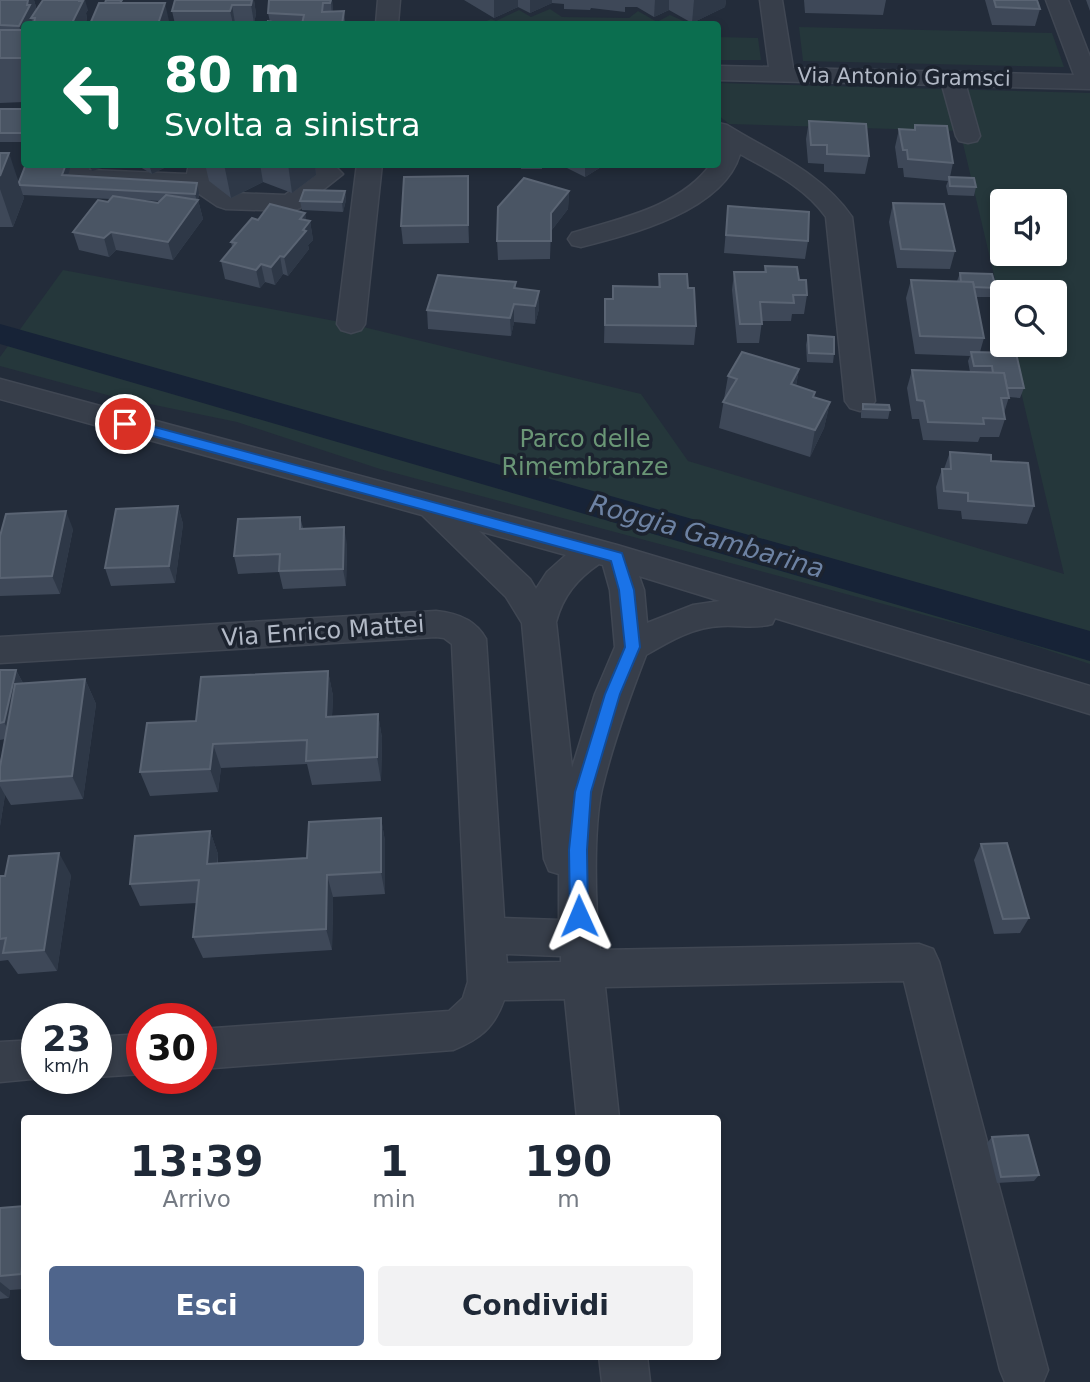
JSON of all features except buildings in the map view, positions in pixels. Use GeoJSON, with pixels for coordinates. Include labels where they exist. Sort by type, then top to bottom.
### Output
{"type":"FeatureCollection","features":[{"type":"Feature","properties":{"kind":"street"},"geometry":{"type":"LineString","coordinates":[[387,21],[389,0]]}},
{"type":"Feature","properties":{"kind":"street"},"geometry":{"type":"LineString","coordinates":[[771,0],[782,74]]}},
{"type":"Feature","properties":{"kind":"street"},"geometry":{"type":"LineString","coordinates":[[1057,0],[1089,82]]}},
{"type":"Feature","properties":{"kind":"street","name":"Via Antonio Gramsci"},"geometry":{"type":"LineString","coordinates":[[721,72],[1089,82]]}},
{"type":"Feature","properties":{"kind":"street"},"geometry":{"type":"LineString","coordinates":[[952,78],[968,136]]}},
{"type":"Feature","properties":{"kind":"street"},"geometry":{"type":"LineString","coordinates":[[581,239],[692,198],[725,164],[725,135]]}},
{"type":"Feature","properties":{"kind":"street"},"geometry":{"type":"LineString","coordinates":[[725,135],[816,188],[832,204],[839,217],[860,401]]}},
{"type":"Feature","properties":{"kind":"street"},"geometry":{"type":"LineString","coordinates":[[77,168],[75,177],[200,173],[226,201],[291,203],[331,174],[322,168]]}},
{"type":"Feature","properties":{"kind":"street"},"geometry":{"type":"LineString","coordinates":[[351,324],[370,168]]}},
{"type":"Feature","properties":{"kind":"street"},"geometry":{"type":"LineString","coordinates":[[0,389],[606,554],[1090,700]]}},
{"type":"Feature","properties":{"kind":"street"},"geometry":{"type":"LineString","coordinates":[[425,503],[485,554],[518,587],[540,622]]}},
{"type":"Feature","properties":{"kind":"street"},"geometry":{"type":"LineString","coordinates":[[597,1115],[581,962],[561,850],[540,622],[543,607],[559,580],[606,554]]}},
{"type":"Feature","properties":{"kind":"street"},"geometry":{"type":"LineString","coordinates":[[581,962],[578,850],[583,792],[612,694],[632,647],[626,590],[606,554]]}},
{"type":"Feature","properties":{"kind":"street"},"geometry":{"type":"LineString","coordinates":[[632,647],[672,623],[701,613],[726,611],[831,622]]}},
{"type":"Feature","properties":{"kind":"street","name":"Via Enrico Mattei"},"geometry":{"type":"LineString","coordinates":[[0,650],[422,624],[449,625],[469,639],[488,982],[482,1006],[473,1021],[453,1030],[217,1048]]}},
{"type":"Feature","properties":{"kind":"street"},"geometry":{"type":"LineString","coordinates":[[487,936],[581,962]]}},
{"type":"Feature","properties":{"kind":"street"},"geometry":{"type":"LineString","coordinates":[[488,982],[581,962],[919,962],[1024,1370]]}},
{"type":"Feature","properties":{"kind":"street"},"geometry":{"type":"LineString","coordinates":[[0,1062],[21,1061]]}},
{"type":"Feature","properties":{"kind":"street"},"geometry":{"type":"LineString","coordinates":[[623,1360],[626,1382]]}},
{"type":"Feature","properties":{"kind":"green space"},"geometry":{"type":"Polygon","coordinates":[[[550,9],[562,17],[629,18],[638,11],[655,21],[496,21],[519,10],[531,17],[550,9]]]}},
{"type":"Feature","properties":{"kind":"green space"},"geometry":{"type":"Polygon","coordinates":[[[670,15],[683,21],[659,21],[670,15]]]}},
{"type":"Feature","properties":{"kind":"green space"},"geometry":{"type":"Polygon","coordinates":[[[799,27],[1052,33],[1064,67],[803,61],[799,27]]]}},
{"type":"Feature","properties":{"kind":"green space"},"geometry":{"type":"Polygon","coordinates":[[[721,37],[758,38],[761,60],[721,60],[721,37]]]}},
{"type":"Feature","properties":{"kind":"green space","name":"Parco delle Rimembranze"},"geometry":{"type":"Polygon","coordinates":[[[721,83],[1090,93],[1090,664],[1014,639],[380,469],[237,422],[111,396],[0,366],[0,357],[63,270],[351,324],[641,394],[688,461],[1064,574],[1013,357],[1067,357],[1067,280],[995,280],[992,266],[1067,266],[1067,189],[990,189],[990,258],[960,131],[729,124],[721,117],[721,83]]]}},
{"type":"Feature","properties":{"kind":"waterway","name":"Roggia Gambarina"},"geometry":{"type":"LineString","coordinates":[[0,334],[1090,646]]}},
{"type":"Feature","properties":{"kind":"route"},"geometry":{"type":"LineString","coordinates":[[125,424],[617,557],[626,590],[632,647],[612,694],[583,792],[578,850],[579,916]]}}]}
